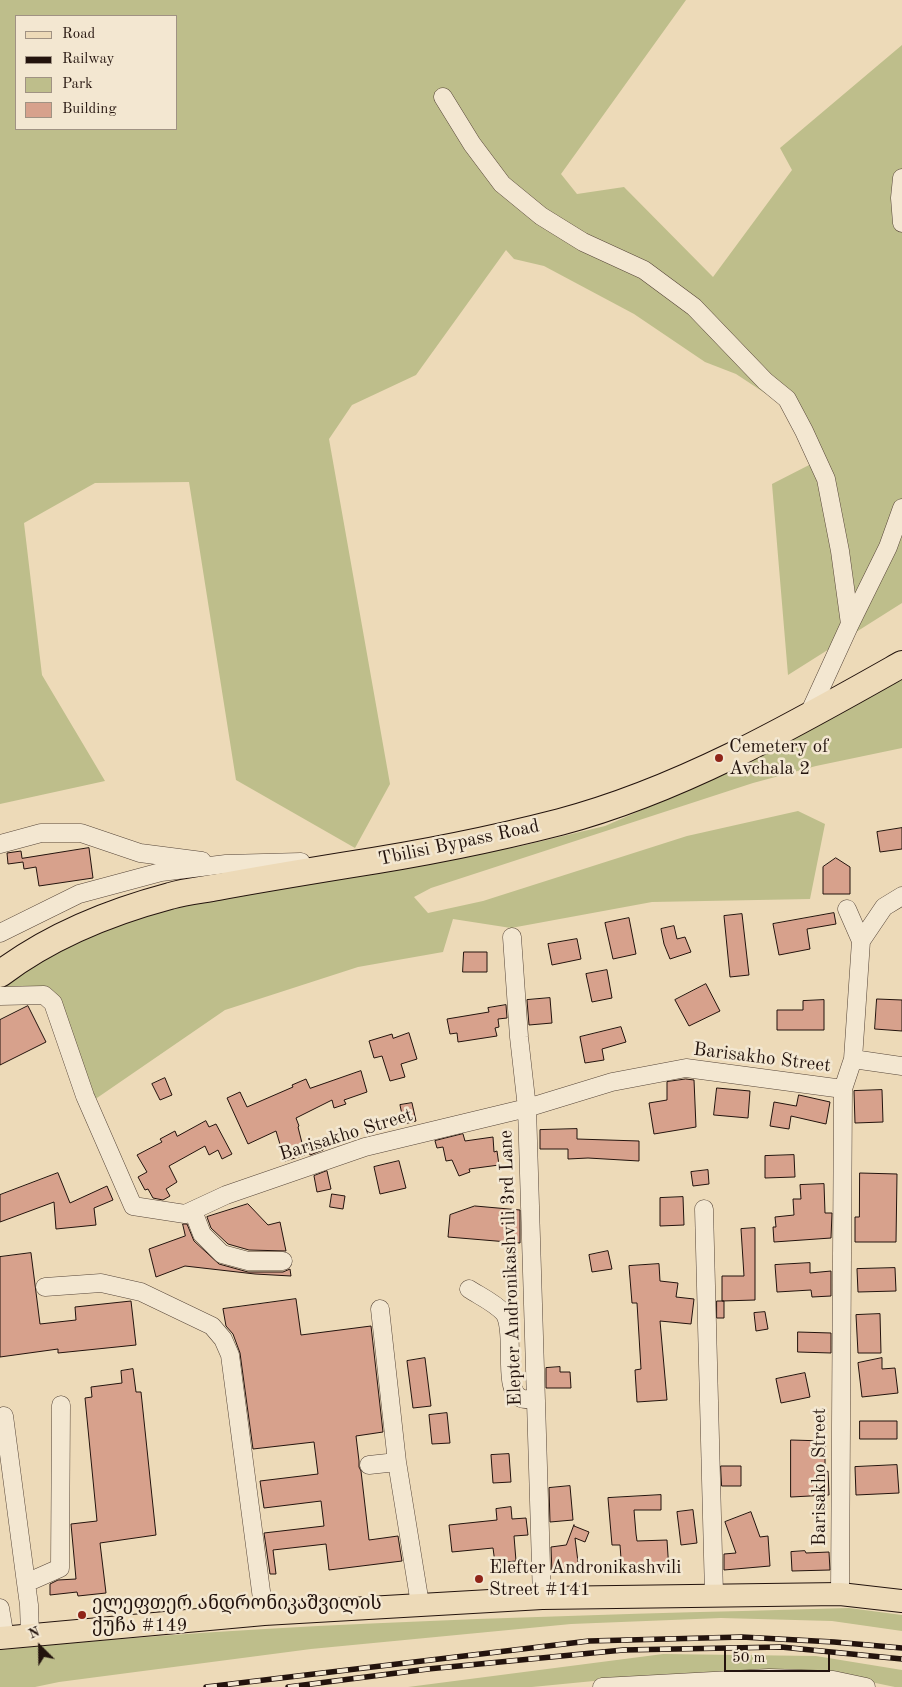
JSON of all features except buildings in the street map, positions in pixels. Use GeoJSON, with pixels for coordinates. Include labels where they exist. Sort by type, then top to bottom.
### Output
{"type":"FeatureCollection","features":[{"type":"Feature","properties":{"kind":"highway","name":"Tbilisi Bypass Road"},"geometry":{"type":"LineString","coordinates":[[0,974],[39,947],[102,917],[172,895],[476,843],[602,809],[654,790],[740,753],[807,718],[902,664]]}},
{"type":"Feature","properties":{"kind":"main road"},"geometry":{"type":"LineString","coordinates":[[2,1638],[264,1614],[542,1598],[714,1594],[840,1594],[902,1601]]}},
{"type":"Feature","properties":{"kind":"street"},"geometry":{"type":"LineString","coordinates":[[443,97],[472,144],[502,184],[541,216],[583,242],[644,270],[694,307],[765,381],[787,399],[804,430],[826,479],[840,551],[850,624]]}},
{"type":"Feature","properties":{"kind":"street"},"geometry":{"type":"LineString","coordinates":[[902,178],[900,198],[902,223]]}},
{"type":"Feature","properties":{"kind":"street"},"geometry":{"type":"LineString","coordinates":[[807,718],[850,624],[895,546],[902,508]]}},
{"type":"Feature","properties":{"kind":"street"},"geometry":{"type":"LineString","coordinates":[[0,844],[41,833],[81,833],[140,853],[226,864]]}},
{"type":"Feature","properties":{"kind":"street"},"geometry":{"type":"LineString","coordinates":[[0,933],[78,894],[161,872],[226,864],[392,858]]}},
{"type":"Feature","properties":{"kind":"street"},"geometry":{"type":"LineString","coordinates":[[861,941],[884,907],[902,896]]}},
{"type":"Feature","properties":{"kind":"street","name":"Barisakho Street"},"geometry":{"type":"LineString","coordinates":[[840,1594],[843,1090],[853,1059],[861,941],[847,909]]}},
{"type":"Feature","properties":{"kind":"street","name":"Elepter Andronikashvili 3rd Lane"},"geometry":{"type":"LineString","coordinates":[[512,937],[519,1037],[527,1108],[542,1598]]}},
{"type":"Feature","properties":{"kind":"street","name":"Barisakho Street"},"geometry":{"type":"LineString","coordinates":[[0,996],[44,995],[53,1002],[85,1096],[133,1206],[185,1214],[226,1195],[365,1148],[527,1108],[612,1082],[686,1068],[843,1090]]}},
{"type":"Feature","properties":{"kind":"street","name":"Barisakho Street"},"geometry":{"type":"LineString","coordinates":[[853,1059],[902,1066]]}},
{"type":"Feature","properties":{"kind":"street"},"geometry":{"type":"LineString","coordinates":[[704,1209],[714,1594]]}},
{"type":"Feature","properties":{"kind":"street"},"geometry":{"type":"LineString","coordinates":[[193,1211],[202,1234],[222,1254],[248,1261],[283,1261]]}},
{"type":"Feature","properties":{"kind":"street"},"geometry":{"type":"LineString","coordinates":[[45,1287],[101,1283],[141,1292],[212,1326],[223,1339],[230,1355],[264,1614]]}},
{"type":"Feature","properties":{"kind":"street"},"geometry":{"type":"LineString","coordinates":[[469,1289],[494,1305],[504,1314],[508,1327],[511,1381],[514,1392],[520,1398],[536,1400]]}},
{"type":"Feature","properties":{"kind":"street"},"geometry":{"type":"LineString","coordinates":[[380,1309],[397,1462],[420,1604]]}},
{"type":"Feature","properties":{"kind":"street"},"geometry":{"type":"LineString","coordinates":[[26,1583],[60,1568],[61,1405]]}},
{"type":"Feature","properties":{"kind":"street"},"geometry":{"type":"LineString","coordinates":[[4,1416],[29,1605],[30,1635]]}},
{"type":"Feature","properties":{"kind":"street"},"geometry":{"type":"LineString","coordinates":[[369,1464],[397,1462]]}},
{"type":"Feature","properties":{"kind":"street"},"geometry":{"type":"LineString","coordinates":[[0,1608],[2,1638]]}},
{"type":"Feature","properties":{"kind":"street"},"geometry":{"type":"LineString","coordinates":[[602,1687],[833,1680],[866,1687]]}},
{"type":"Feature","properties":{"kind":"green space"},"geometry":{"type":"Polygon","coordinates":[[[0,0],[686,0],[561,174],[577,194],[624,187],[713,277],[792,170],[780,148],[902,45],[902,603],[788,675],[772,484],[813,463],[783,405],[736,374],[705,362],[634,314],[544,266],[514,259],[506,250],[416,375],[352,405],[329,439],[390,784],[355,848],[236,780],[189,482],[95,483],[24,523],[42,675],[105,781],[0,804],[0,0]]]}},
{"type":"Feature","properties":{"kind":"green space"},"geometry":{"type":"Polygon","coordinates":[[[902,672],[902,748],[816,766],[753,783],[431,888],[414,897],[428,913],[483,901],[687,836],[798,811],[825,824],[810,899],[652,902],[511,928],[453,919],[443,952],[358,967],[225,1010],[94,1100],[58,999],[0,988],[0,985],[93,932],[142,917],[256,892],[517,847],[605,826],[751,762],[902,672]]]}},
{"type":"Feature","properties":{"kind":"green space"},"geometry":{"type":"Polygon","coordinates":[[[849,1608],[902,1615],[902,1631],[832,1621],[721,1618],[571,1624],[311,1649],[59,1682],[35,1687],[0,1687],[0,1650],[106,1640],[212,1632],[424,1621],[849,1608]]]}},
{"type":"Feature","properties":{"kind":"green space"},"geometry":{"type":"Polygon","coordinates":[[[663,1654],[816,1656],[902,1670],[902,1687],[832,1674],[635,1677],[532,1687],[408,1687],[663,1654]]]}},
{"type":"Feature","properties":{"kind":"railway"},"geometry":{"type":"LineString","coordinates":[[206,1687],[589,1641],[742,1637],[902,1648]]}},
{"type":"Feature","properties":{"kind":"railway"},"geometry":{"type":"LineString","coordinates":[[288,1687],[428,1669],[623,1650],[781,1647],[902,1659]]}},
{"type":"Feature","properties":{"kind":"place","name":"Cemetery of Avchala 2"},"geometry":{"type":"Point","coordinates":[719,758]}},
{"type":"Feature","properties":{"kind":"place","name":"Elefter Andronikashvili Street #141"},"geometry":{"type":"Point","coordinates":[479,1579]}},
{"type":"Feature","properties":{"kind":"place","name":"ელეფთერ ანდრონიკაშვილის ქუჩა #149"},"geometry":{"type":"Point","coordinates":[82,1615]}}]}
